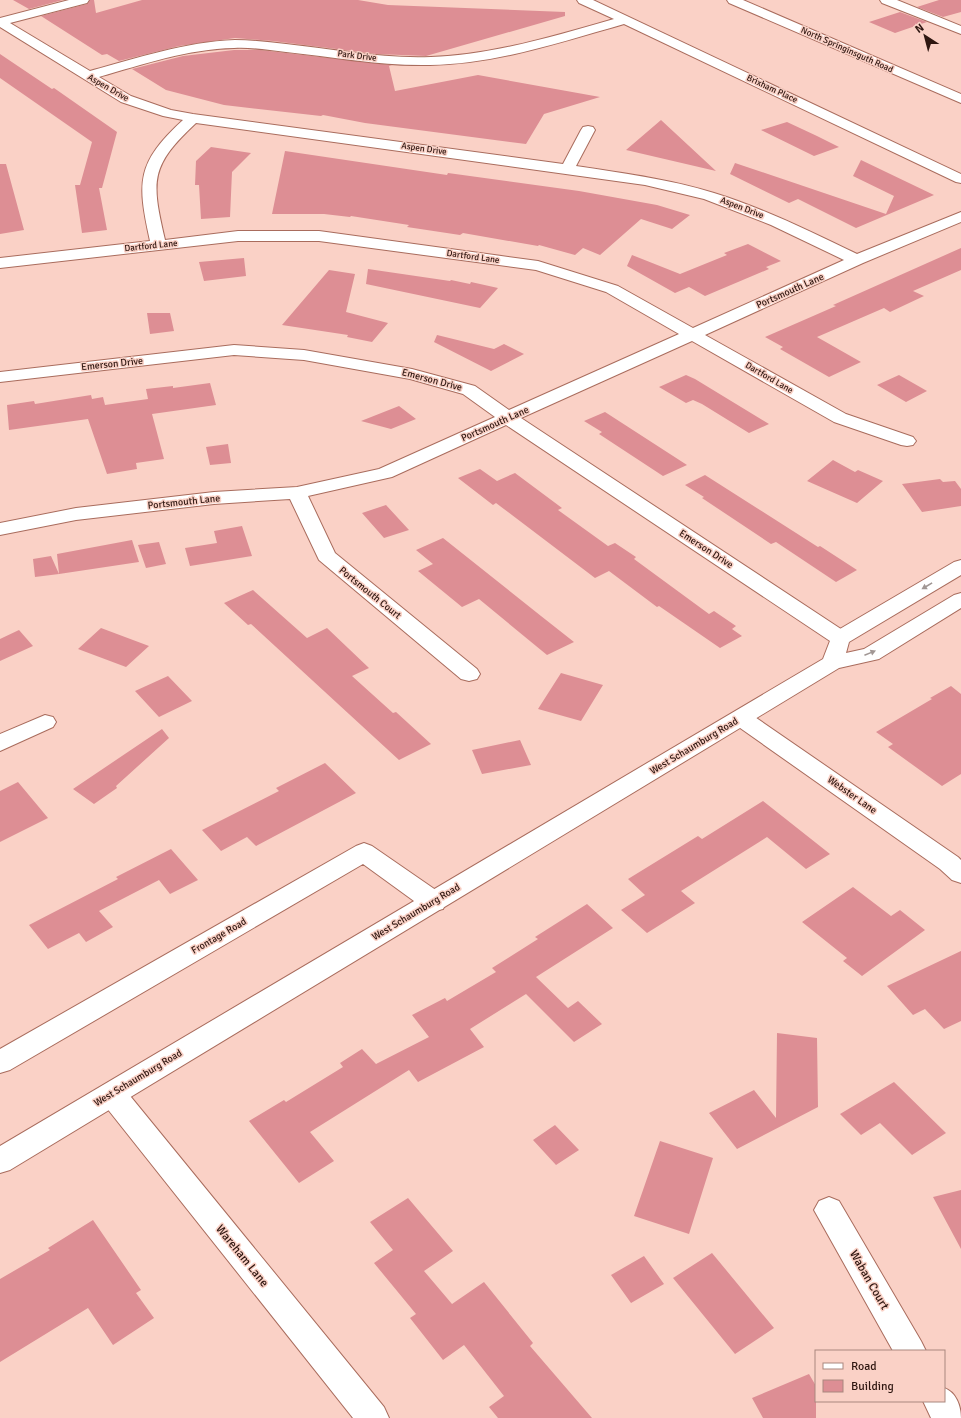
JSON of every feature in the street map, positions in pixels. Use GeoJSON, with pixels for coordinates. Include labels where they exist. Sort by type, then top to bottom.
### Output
{"type":"FeatureCollection","features":[{"type":"Feature","properties":{"kind":"street"},"geometry":{"type":"LineString","coordinates":[[0,22],[83,0]]}},
{"type":"Feature","properties":{"kind":"street","name":"Brixham Place"},"geometry":{"type":"LineString","coordinates":[[583,0],[961,179]]}},
{"type":"Feature","properties":{"kind":"street","name":"North Springinsguth Road"},"geometry":{"type":"LineString","coordinates":[[734,0],[961,99]]}},
{"type":"Feature","properties":{"kind":"street"},"geometry":{"type":"LineString","coordinates":[[886,0],[961,30]]}},
{"type":"Feature","properties":{"kind":"street","name":"Park Drive"},"geometry":{"type":"LineString","coordinates":[[88,76],[181,50],[223,44],[263,45],[390,60],[429,61],[462,59],[519,50],[625,20]]}},
{"type":"Feature","properties":{"kind":"street","name":"Aspen Drive"},"geometry":{"type":"LineString","coordinates":[[0,22],[126,99],[137,104],[168,113],[193,118],[645,181],[709,196],[776,222],[857,260]]}},
{"type":"Feature","properties":{"kind":"street"},"geometry":{"type":"LineString","coordinates":[[159,245],[150,202],[152,169],[160,154],[172,138],[193,118]]}},
{"type":"Feature","properties":{"kind":"street"},"geometry":{"type":"LineString","coordinates":[[567,169],[588,130]]}},
{"type":"Feature","properties":{"kind":"street","name":"Portsmouth Lane"},"geometry":{"type":"LineString","coordinates":[[0,529],[76,514],[214,498],[297,493],[385,473],[857,260],[961,217]]}},
{"type":"Feature","properties":{"kind":"street","name":"Dartford Lane"},"geometry":{"type":"LineString","coordinates":[[0,263],[238,236],[319,236],[538,266],[612,289],[694,334],[840,418],[906,441]]}},
{"type":"Feature","properties":{"kind":"street","name":"Emerson Drive"},"geometry":{"type":"LineString","coordinates":[[0,377],[234,350],[304,355],[412,374],[469,390],[508,418],[840,638]]}},
{"type":"Feature","properties":{"kind":"street","name":"Portsmouth Court"},"geometry":{"type":"LineString","coordinates":[[297,493],[326,556],[469,674]]}},
{"type":"Feature","properties":{"kind":"street"},"geometry":{"type":"LineString","coordinates":[[832,663],[840,638],[961,566]]}},
{"type":"Feature","properties":{"kind":"street","name":"West Schaumburg Road"},"geometry":{"type":"LineString","coordinates":[[0,1161],[832,663],[871,654],[961,599]]}},
{"type":"Feature","properties":{"kind":"street","name":"Webster Lane"},"geometry":{"type":"LineString","coordinates":[[741,718],[949,863],[961,874]]}},
{"type":"Feature","properties":{"kind":"street"},"geometry":{"type":"LineString","coordinates":[[0,743],[45,722]]}},
{"type":"Feature","properties":{"kind":"street","name":"Frontage Road"},"geometry":{"type":"LineString","coordinates":[[0,1062],[364,852],[434,902]]}},
{"type":"Feature","properties":{"kind":"street","name":"Wareham Lane"},"geometry":{"type":"LineString","coordinates":[[112,1094],[373,1418]]}},
{"type":"Feature","properties":{"kind":"street","name":"Waban Court"},"geometry":{"type":"LineString","coordinates":[[829,1210],[909,1350]]}},
{"type":"Feature","properties":{"kind":"street"},"geometry":{"type":"LineString","coordinates":[[940,1402],[949,1418]]}},
{"type":"Feature","properties":{"kind":"building"},"geometry":{"type":"Polygon","coordinates":[[[13,0],[63,0],[29,9],[13,0]]]}},
{"type":"Feature","properties":{"kind":"building"},"geometry":{"type":"Polygon","coordinates":[[[90,0],[94,0],[96,13],[142,0],[358,0],[388,5],[565,12],[565,16],[426,56],[376,54],[273,41],[235,38],[179,46],[119,61],[107,54],[102,55],[41,16],[87,4],[90,0]]]}},
{"type":"Feature","properties":{"kind":"building"},"geometry":{"type":"Polygon","coordinates":[[[939,0],[961,0],[961,12],[943,17],[917,7],[939,0]]]}},
{"type":"Feature","properties":{"kind":"building"},"geometry":{"type":"Polygon","coordinates":[[[900,12],[927,22],[895,33],[869,22],[900,12]]]}},
{"type":"Feature","properties":{"kind":"building"},"geometry":{"type":"Polygon","coordinates":[[[234,50],[260,50],[392,65],[389,66],[395,91],[478,75],[600,97],[544,114],[526,144],[365,123],[323,115],[224,105],[166,90],[132,69],[183,56],[234,50]]]}},
{"type":"Feature","properties":{"kind":"building"},"geometry":{"type":"Polygon","coordinates":[[[0,54],[52,89],[54,88],[117,132],[102,188],[99,188],[107,230],[82,233],[75,185],[80,185],[92,142],[0,78],[0,54]]]}},
{"type":"Feature","properties":{"kind":"building"},"geometry":{"type":"Polygon","coordinates":[[[661,120],[716,171],[626,150],[661,120]]]}},
{"type":"Feature","properties":{"kind":"building"},"geometry":{"type":"Polygon","coordinates":[[[787,122],[839,147],[814,156],[761,130],[787,122]]]}},
{"type":"Feature","properties":{"kind":"building"},"geometry":{"type":"Polygon","coordinates":[[[211,147],[251,153],[232,172],[230,217],[201,219],[199,185],[195,185],[196,161],[211,147]]]}},
{"type":"Feature","properties":{"kind":"building"},"geometry":{"type":"Polygon","coordinates":[[[285,151],[447,175],[448,173],[579,191],[657,205],[690,215],[672,229],[641,219],[600,255],[583,248],[575,255],[539,245],[463,233],[460,235],[407,227],[409,225],[351,216],[324,214],[272,214],[285,151]]]}},
{"type":"Feature","properties":{"kind":"building"},"geometry":{"type":"Polygon","coordinates":[[[861,160],[934,195],[856,228],[798,199],[789,203],[730,174],[735,163],[886,214],[894,196],[853,176],[861,160]]]}},
{"type":"Feature","properties":{"kind":"building"},"geometry":{"type":"Polygon","coordinates":[[[0,164],[6,164],[24,230],[0,234],[0,164]]]}},
{"type":"Feature","properties":{"kind":"building"},"geometry":{"type":"Polygon","coordinates":[[[748,244],[781,261],[766,267],[769,269],[705,296],[689,287],[675,293],[627,266],[632,255],[680,274],[727,255],[724,253],[748,244]]]}},
{"type":"Feature","properties":{"kind":"building"},"geometry":{"type":"Polygon","coordinates":[[[961,248],[961,270],[913,291],[924,296],[890,312],[884,308],[817,337],[861,362],[829,377],[780,349],[783,347],[765,337],[836,306],[833,305],[961,248]]]}},
{"type":"Feature","properties":{"kind":"building"},"geometry":{"type":"Polygon","coordinates":[[[244,258],[246,276],[204,281],[199,262],[244,258]]]}},
{"type":"Feature","properties":{"kind":"building"},"geometry":{"type":"Polygon","coordinates":[[[368,269],[470,284],[471,282],[498,288],[480,308],[366,284],[368,269]]]}},
{"type":"Feature","properties":{"kind":"building"},"geometry":{"type":"Polygon","coordinates":[[[329,270],[355,274],[346,312],[388,323],[372,342],[347,337],[348,335],[282,325],[329,270]]]}},
{"type":"Feature","properties":{"kind":"building"},"geometry":{"type":"Polygon","coordinates":[[[147,313],[170,313],[174,331],[150,334],[147,313]]]}},
{"type":"Feature","properties":{"kind":"building"},"geometry":{"type":"Polygon","coordinates":[[[437,335],[494,349],[504,344],[524,354],[491,371],[434,342],[437,335]]]}},
{"type":"Feature","properties":{"kind":"building"},"geometry":{"type":"Polygon","coordinates":[[[686,375],[769,424],[749,433],[702,404],[693,400],[686,403],[659,387],[686,375]]]}},
{"type":"Feature","properties":{"kind":"building"},"geometry":{"type":"Polygon","coordinates":[[[899,375],[927,391],[906,402],[877,385],[899,375]]]}},
{"type":"Feature","properties":{"kind":"building"},"geometry":{"type":"Polygon","coordinates":[[[210,383],[216,405],[152,414],[164,459],[136,463],[137,469],[107,474],[88,419],[9,430],[7,405],[34,401],[35,404],[91,395],[92,399],[103,397],[105,405],[148,399],[146,389],[173,386],[173,388],[210,383]]]}},
{"type":"Feature","properties":{"kind":"building"},"geometry":{"type":"Polygon","coordinates":[[[399,406],[416,419],[391,429],[361,421],[399,406]]]}},
{"type":"Feature","properties":{"kind":"building"},"geometry":{"type":"Polygon","coordinates":[[[605,412],[687,465],[663,476],[599,434],[602,432],[584,421],[605,412]]]}},
{"type":"Feature","properties":{"kind":"building"},"geometry":{"type":"Polygon","coordinates":[[[228,444],[231,463],[210,465],[206,447],[228,444]]]}},
{"type":"Feature","properties":{"kind":"building"},"geometry":{"type":"Polygon","coordinates":[[[833,460],[855,472],[858,470],[883,481],[857,503],[807,481],[833,460]]]}},
{"type":"Feature","properties":{"kind":"building"},"geometry":{"type":"Polygon","coordinates":[[[480,469],[497,481],[515,473],[562,508],[558,510],[608,546],[615,543],[636,557],[634,559],[709,614],[714,611],[736,626],[732,629],[742,636],[720,648],[659,606],[657,607],[609,571],[595,578],[496,503],[493,505],[458,478],[480,469]]]}},
{"type":"Feature","properties":{"kind":"building"},"geometry":{"type":"Polygon","coordinates":[[[705,475],[857,570],[836,582],[776,542],[771,544],[685,485],[705,475]]]}},
{"type":"Feature","properties":{"kind":"building"},"geometry":{"type":"Polygon","coordinates":[[[940,479],[943,482],[955,481],[961,489],[961,506],[922,512],[902,484],[940,479]]]}},
{"type":"Feature","properties":{"kind":"building"},"geometry":{"type":"Polygon","coordinates":[[[386,505],[409,530],[384,538],[362,513],[386,505]]]}},
{"type":"Feature","properties":{"kind":"building"},"geometry":{"type":"Polygon","coordinates":[[[242,526],[252,556],[190,566],[185,548],[217,543],[214,531],[242,526]]]}},
{"type":"Feature","properties":{"kind":"building"},"geometry":{"type":"Polygon","coordinates":[[[443,538],[574,642],[547,655],[479,599],[462,607],[418,571],[433,564],[416,550],[443,538]]]}},
{"type":"Feature","properties":{"kind":"building"},"geometry":{"type":"Polygon","coordinates":[[[132,540],[139,562],[59,574],[57,554],[132,540]]]}},
{"type":"Feature","properties":{"kind":"building"},"geometry":{"type":"Polygon","coordinates":[[[159,542],[166,564],[146,568],[138,545],[159,542]]]}},
{"type":"Feature","properties":{"kind":"building"},"geometry":{"type":"Polygon","coordinates":[[[51,556],[59,574],[35,577],[33,559],[51,556]]]}},
{"type":"Feature","properties":{"kind":"building"},"geometry":{"type":"Polygon","coordinates":[[[253,590],[307,638],[327,628],[369,668],[352,676],[393,713],[396,712],[431,744],[399,760],[251,624],[248,625],[224,603],[253,590]]]}},
{"type":"Feature","properties":{"kind":"building"},"geometry":{"type":"Polygon","coordinates":[[[101,628],[149,646],[126,667],[78,649],[101,628]]]}},
{"type":"Feature","properties":{"kind":"building"},"geometry":{"type":"Polygon","coordinates":[[[19,630],[33,646],[0,661],[0,639],[19,630]]]}},
{"type":"Feature","properties":{"kind":"building"},"geometry":{"type":"Polygon","coordinates":[[[561,673],[603,685],[581,721],[538,709],[561,673]]]}},
{"type":"Feature","properties":{"kind":"building"},"geometry":{"type":"Polygon","coordinates":[[[168,676],[192,701],[159,717],[135,691],[168,676]]]}},
{"type":"Feature","properties":{"kind":"building"},"geometry":{"type":"Polygon","coordinates":[[[951,686],[961,694],[961,774],[942,786],[888,747],[893,744],[876,732],[951,686]]]}},
{"type":"Feature","properties":{"kind":"building"},"geometry":{"type":"Polygon","coordinates":[[[162,729],[169,738],[116,786],[117,788],[94,804],[73,789],[162,729]]]}},
{"type":"Feature","properties":{"kind":"building"},"geometry":{"type":"Polygon","coordinates":[[[520,740],[531,765],[482,774],[472,750],[520,740]]]}},
{"type":"Feature","properties":{"kind":"building"},"geometry":{"type":"Polygon","coordinates":[[[325,763],[356,793],[256,846],[247,837],[221,851],[202,830],[279,791],[276,788],[325,763]]]}},
{"type":"Feature","properties":{"kind":"building"},"geometry":{"type":"Polygon","coordinates":[[[18,782],[48,818],[0,842],[0,791],[18,782]]]}},
{"type":"Feature","properties":{"kind":"building"},"geometry":{"type":"Polygon","coordinates":[[[763,801],[830,854],[806,869],[767,837],[681,891],[695,903],[647,933],[621,910],[645,895],[628,879],[698,836],[702,839],[763,801]]]}},
{"type":"Feature","properties":{"kind":"building"},"geometry":{"type":"Polygon","coordinates":[[[171,849],[198,880],[170,894],[159,880],[99,911],[113,927],[86,942],[79,933],[48,949],[29,925],[118,879],[116,877],[171,849]]]}},
{"type":"Feature","properties":{"kind":"building"},"geometry":{"type":"Polygon","coordinates":[[[853,887],[891,916],[900,910],[925,930],[862,976],[843,961],[847,958],[802,922],[853,887]]]}},
{"type":"Feature","properties":{"kind":"building"},"geometry":{"type":"Polygon","coordinates":[[[587,904],[613,928],[536,977],[568,1008],[578,1001],[602,1024],[574,1042],[526,994],[470,1029],[484,1047],[418,1082],[409,1070],[310,1132],[334,1161],[299,1183],[249,1121],[284,1100],[286,1102],[343,1067],[340,1063],[362,1049],[376,1064],[429,1037],[412,1015],[445,998],[447,1001],[496,972],[492,968],[538,939],[535,937],[587,904]]]}},
{"type":"Feature","properties":{"kind":"building"},"geometry":{"type":"Polygon","coordinates":[[[961,951],[961,1021],[944,1029],[925,1009],[913,1015],[887,986],[961,951]]]}},
{"type":"Feature","properties":{"kind":"building"},"geometry":{"type":"Polygon","coordinates":[[[777,1033],[817,1038],[818,1107],[737,1149],[709,1113],[754,1090],[776,1118],[777,1033]]]}},
{"type":"Feature","properties":{"kind":"building"},"geometry":{"type":"Polygon","coordinates":[[[894,1082],[946,1133],[912,1155],[880,1123],[861,1135],[840,1114],[894,1082]]]}},
{"type":"Feature","properties":{"kind":"building"},"geometry":{"type":"Polygon","coordinates":[[[555,1125],[579,1150],[556,1165],[533,1140],[555,1125]]]}},
{"type":"Feature","properties":{"kind":"building"},"geometry":{"type":"Polygon","coordinates":[[[660,1141],[713,1158],[689,1234],[634,1216],[660,1141]]]}},
{"type":"Feature","properties":{"kind":"building"},"geometry":{"type":"Polygon","coordinates":[[[961,1190],[961,1249],[933,1197],[961,1190]]]}},
{"type":"Feature","properties":{"kind":"building"},"geometry":{"type":"Polygon","coordinates":[[[408,1198],[453,1251],[424,1271],[452,1304],[484,1282],[533,1343],[530,1346],[592,1418],[498,1418],[489,1407],[504,1396],[464,1345],[443,1360],[410,1318],[416,1314],[374,1263],[393,1250],[370,1222],[408,1198]]]}},
{"type":"Feature","properties":{"kind":"building"},"geometry":{"type":"Polygon","coordinates":[[[93,1220],[141,1290],[136,1293],[154,1318],[113,1345],[88,1308],[0,1362],[0,1279],[50,1250],[48,1248],[93,1220]]]}},
{"type":"Feature","properties":{"kind":"building"},"geometry":{"type":"Polygon","coordinates":[[[712,1253],[774,1328],[735,1354],[673,1278],[712,1253]]]}},
{"type":"Feature","properties":{"kind":"building"},"geometry":{"type":"Polygon","coordinates":[[[644,1256],[664,1284],[631,1303],[611,1275],[644,1256]]]}},
{"type":"Feature","properties":{"kind":"building"},"geometry":{"type":"Polygon","coordinates":[[[809,1374],[815,1384],[816,1418],[763,1418],[752,1398],[809,1374]]]}}]}
